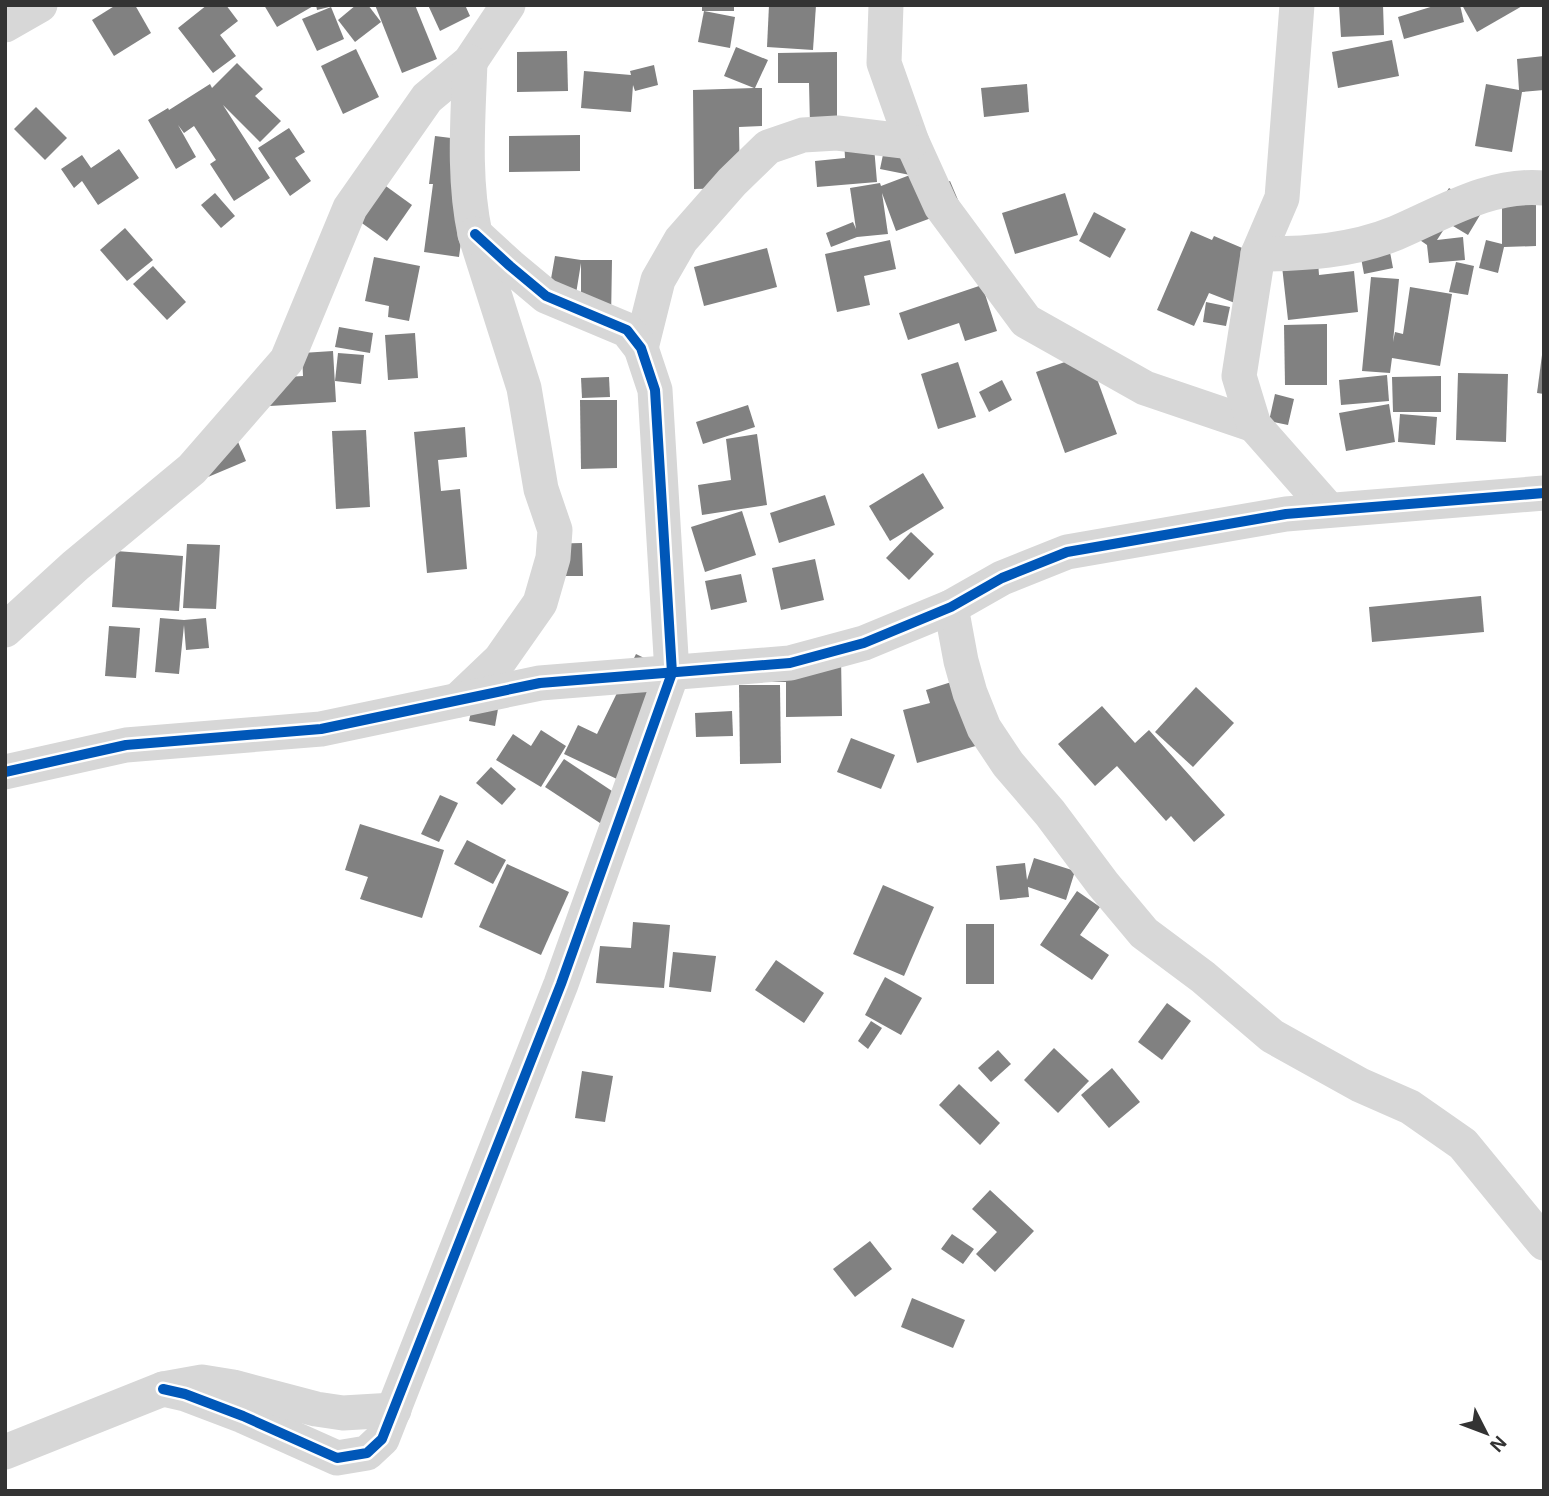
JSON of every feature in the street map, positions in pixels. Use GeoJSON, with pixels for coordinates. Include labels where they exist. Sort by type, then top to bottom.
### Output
{"type":"FeatureCollection","features":[{"type":"Feature","properties":{"kind":"street"},"geometry":{"type":"LineString","coordinates":[[5,25],[40,5]]}},
{"type":"Feature","properties":{"kind":"street"},"geometry":{"type":"LineString","coordinates":[[5,630],[75,566],[192,469],[287,360],[350,208],[427,98],[470,62],[508,5]]}},
{"type":"Feature","properties":{"kind":"street"},"geometry":{"type":"LineString","coordinates":[[886,5],[884,63],[912,142],[941,206],[1026,321],[1145,388],[1254,425]]}},
{"type":"Feature","properties":{"kind":"street"},"geometry":{"type":"LineString","coordinates":[[1297,5],[1282,198],[1258,254],[1239,376],[1254,425],[1329,510]]}},
{"type":"Feature","properties":{"kind":"street"},"geometry":{"type":"LineString","coordinates":[[457,700],[500,660],[540,603],[553,558],[555,530],[541,489],[524,388],[475,234],[470,208],[466,148],[470,62]]}},
{"type":"Feature","properties":{"kind":"street"},"geometry":{"type":"LineString","coordinates":[[641,348],[658,280],[681,240],[732,182],[768,147],[803,135],[837,133],[912,142]]}},
{"type":"Feature","properties":{"kind":"street"},"geometry":{"type":"LineString","coordinates":[[1258,254],[1308,254],[1356,246],[1394,234],[1446,209],[1495,191],[1544,188]]}},
{"type":"Feature","properties":{"kind":"street"},"geometry":{"type":"LineString","coordinates":[[163,1389],[185,1394],[243,1416],[337,1458],[367,1453],[382,1439],[561,984],[672,673],[655,390],[641,348],[627,330],[547,296],[475,234]]}},
{"type":"Feature","properties":{"kind":"street"},"geometry":{"type":"LineString","coordinates":[[5,772],[126,745],[321,729],[540,683],[790,663],[864,643],[951,607],[1002,578],[1067,552],[1286,514],[1544,493]]}},
{"type":"Feature","properties":{"kind":"street"},"geometry":{"type":"LineString","coordinates":[[951,607],[961,662],[984,728],[1008,764],[1144,933],[1203,977],[1272,1035],[1360,1084],[1410,1107],[1463,1144],[1544,1243]]}},
{"type":"Feature","properties":{"kind":"street"},"geometry":{"type":"LineString","coordinates":[[5,1452],[163,1389],[202,1382],[342,1413],[394,1409]]}},
{"type":"Feature","properties":{"kind":"building"},"geometry":{"type":"Polygon","coordinates":[[[116,5],[135,5],[151,33],[114,56],[92,20],[116,5]]]}},
{"type":"Feature","properties":{"kind":"building"},"geometry":{"type":"Polygon","coordinates":[[[207,5],[226,5],[238,21],[220,35],[236,56],[213,73],[178,28],[207,5]]]}},
{"type":"Feature","properties":{"kind":"building"},"geometry":{"type":"Polygon","coordinates":[[[264,5],[315,5],[277,27],[264,5]]]}},
{"type":"Feature","properties":{"kind":"building"},"geometry":{"type":"Polygon","coordinates":[[[316,5],[333,5],[333,6],[317,10],[316,5]]]}},
{"type":"Feature","properties":{"kind":"building"},"geometry":{"type":"Polygon","coordinates":[[[356,5],[368,5],[381,22],[355,42],[338,20],[356,5]]]}},
{"type":"Feature","properties":{"kind":"building"},"geometry":{"type":"Polygon","coordinates":[[[375,5],[415,5],[437,59],[402,73],[375,5]]]}},
{"type":"Feature","properties":{"kind":"building"},"geometry":{"type":"Polygon","coordinates":[[[428,5],[465,5],[470,16],[440,31],[428,5]]]}},
{"type":"Feature","properties":{"kind":"building"},"geometry":{"type":"Polygon","coordinates":[[[702,5],[734,5],[734,11],[702,11],[702,5]]]}},
{"type":"Feature","properties":{"kind":"building"},"geometry":{"type":"Polygon","coordinates":[[[769,5],[816,5],[813,50],[767,47],[769,5]]]}},
{"type":"Feature","properties":{"kind":"building"},"geometry":{"type":"Polygon","coordinates":[[[1339,5],[1383,5],[1384,35],[1341,37],[1339,5]]]}},
{"type":"Feature","properties":{"kind":"building"},"geometry":{"type":"Polygon","coordinates":[[[1437,5],[1460,5],[1464,22],[1404,39],[1398,17],[1437,5]]]}},
{"type":"Feature","properties":{"kind":"building"},"geometry":{"type":"Polygon","coordinates":[[[1462,5],[1524,5],[1477,32],[1462,5]]]}},
{"type":"Feature","properties":{"kind":"building"},"geometry":{"type":"Polygon","coordinates":[[[331,7],[344,39],[317,51],[302,19],[331,7]]]}},
{"type":"Feature","properties":{"kind":"building"},"geometry":{"type":"Polygon","coordinates":[[[704,11],[735,17],[730,48],[698,42],[704,11]]]}},
{"type":"Feature","properties":{"kind":"building"},"geometry":{"type":"Polygon","coordinates":[[[1392,40],[1399,76],[1338,88],[1332,52],[1392,40]]]}},
{"type":"Feature","properties":{"kind":"building"},"geometry":{"type":"Polygon","coordinates":[[[736,47],[768,60],[755,88],[762,88],[762,126],[739,127],[740,188],[694,189],[693,90],[754,88],[724,76],[736,47]]]}},
{"type":"Feature","properties":{"kind":"building"},"geometry":{"type":"Polygon","coordinates":[[[356,49],[379,97],[343,114],[321,66],[356,49]]]}},
{"type":"Feature","properties":{"kind":"building"},"geometry":{"type":"Polygon","coordinates":[[[567,51],[568,91],[517,92],[517,52],[567,51]]]}},
{"type":"Feature","properties":{"kind":"building"},"geometry":{"type":"Polygon","coordinates":[[[837,52],[837,125],[810,125],[809,83],[778,83],[778,53],[837,52]]]}},
{"type":"Feature","properties":{"kind":"building"},"geometry":{"type":"Polygon","coordinates":[[[1544,56],[1544,90],[1522,92],[1512,152],[1475,146],[1486,84],[1519,90],[1517,59],[1544,56]]]}},
{"type":"Feature","properties":{"kind":"building"},"geometry":{"type":"Polygon","coordinates":[[[237,63],[263,89],[255,96],[281,121],[260,142],[223,105],[270,178],[234,201],[210,164],[216,160],[194,126],[184,133],[178,125],[196,157],[176,169],[148,120],[210,84],[212,88],[237,63]]]}},
{"type":"Feature","properties":{"kind":"building"},"geometry":{"type":"Polygon","coordinates":[[[654,65],[658,85],[635,91],[633,85],[631,112],[581,108],[584,71],[631,75],[630,71],[654,65]]]}},
{"type":"Feature","properties":{"kind":"building"},"geometry":{"type":"Polygon","coordinates":[[[1027,84],[1029,112],[984,117],[981,88],[1027,84]]]}},
{"type":"Feature","properties":{"kind":"building"},"geometry":{"type":"Polygon","coordinates":[[[36,107],[67,138],[45,160],[14,129],[36,107]]]}},
{"type":"Feature","properties":{"kind":"building"},"geometry":{"type":"Polygon","coordinates":[[[889,126],[922,191],[950,181],[961,207],[896,231],[882,193],[888,234],[857,237],[831,247],[826,233],[853,222],[856,229],[850,188],[880,183],[881,186],[910,175],[880,169],[889,126]]]}},
{"type":"Feature","properties":{"kind":"building"},"geometry":{"type":"Polygon","coordinates":[[[289,128],[305,152],[295,158],[311,181],[290,196],[258,148],[289,128]]]}},
{"type":"Feature","properties":{"kind":"building"},"geometry":{"type":"Polygon","coordinates":[[[580,135],[580,171],[509,172],[509,136],[580,135]]]}},
{"type":"Feature","properties":{"kind":"building"},"geometry":{"type":"Polygon","coordinates":[[[873,135],[877,182],[817,187],[815,161],[845,158],[844,138],[873,135]]]}},
{"type":"Feature","properties":{"kind":"building"},"geometry":{"type":"Polygon","coordinates":[[[435,136],[475,141],[459,257],[424,252],[433,184],[429,184],[435,136]]]}},
{"type":"Feature","properties":{"kind":"building"},"geometry":{"type":"Polygon","coordinates":[[[119,149],[139,178],[98,205],[82,181],[74,188],[61,169],[82,155],[91,168],[119,149]]]}},
{"type":"Feature","properties":{"kind":"building"},"geometry":{"type":"Polygon","coordinates":[[[1502,183],[1536,183],[1536,246],[1504,247],[1498,273],[1479,268],[1486,240],[1502,244],[1502,183]]]}},
{"type":"Feature","properties":{"kind":"building"},"geometry":{"type":"Polygon","coordinates":[[[383,184],[412,205],[387,241],[359,221],[383,184]]]}},
{"type":"Feature","properties":{"kind":"building"},"geometry":{"type":"Polygon","coordinates":[[[1449,188],[1483,210],[1468,235],[1448,223],[1437,240],[1463,237],[1465,260],[1429,263],[1427,245],[1417,238],[1449,188]]]}},
{"type":"Feature","properties":{"kind":"building"},"geometry":{"type":"Polygon","coordinates":[[[215,193],[235,216],[221,228],[201,205],[215,193]]]}},
{"type":"Feature","properties":{"kind":"building"},"geometry":{"type":"Polygon","coordinates":[[[1065,193],[1078,235],[1015,254],[1002,213],[1065,193]]]}},
{"type":"Feature","properties":{"kind":"building"},"geometry":{"type":"Polygon","coordinates":[[[1094,212],[1126,229],[1110,258],[1079,241],[1094,212]]]}},
{"type":"Feature","properties":{"kind":"building"},"geometry":{"type":"Polygon","coordinates":[[[125,228],[153,260],[127,281],[100,250],[125,228]]]}},
{"type":"Feature","properties":{"kind":"building"},"geometry":{"type":"Polygon","coordinates":[[[1191,231],[1212,240],[1214,236],[1261,256],[1240,305],[1209,293],[1194,326],[1157,310],[1191,231]]]}},
{"type":"Feature","properties":{"kind":"building"},"geometry":{"type":"Polygon","coordinates":[[[1386,231],[1393,268],[1364,274],[1357,236],[1386,231]]]}},
{"type":"Feature","properties":{"kind":"building"},"geometry":{"type":"Polygon","coordinates":[[[1316,235],[1319,275],[1354,271],[1358,312],[1288,320],[1279,239],[1316,235]]]}},
{"type":"Feature","properties":{"kind":"building"},"geometry":{"type":"Polygon","coordinates":[[[890,240],[896,269],[864,276],[870,305],[837,312],[825,254],[890,240]]]}},
{"type":"Feature","properties":{"kind":"building"},"geometry":{"type":"Polygon","coordinates":[[[767,248],[777,287],[704,306],[694,267],[767,248]]]}},
{"type":"Feature","properties":{"kind":"building"},"geometry":{"type":"Polygon","coordinates":[[[555,256],[581,260],[612,260],[611,320],[581,320],[581,263],[575,300],[548,296],[555,256]]]}},
{"type":"Feature","properties":{"kind":"building"},"geometry":{"type":"Polygon","coordinates":[[[374,257],[420,266],[409,321],[388,317],[389,306],[365,301],[374,257]]]}},
{"type":"Feature","properties":{"kind":"building"},"geometry":{"type":"Polygon","coordinates":[[[1456,262],[1474,266],[1468,295],[1449,292],[1456,262]]]}},
{"type":"Feature","properties":{"kind":"building"},"geometry":{"type":"Polygon","coordinates":[[[153,266],[186,302],[167,320],[133,284],[153,266]]]}},
{"type":"Feature","properties":{"kind":"building"},"geometry":{"type":"Polygon","coordinates":[[[1371,277],[1399,279],[1393,342],[1395,332],[1403,334],[1410,287],[1452,294],[1440,366],[1392,358],[1390,373],[1362,371],[1371,277]]]}},
{"type":"Feature","properties":{"kind":"building"},"geometry":{"type":"Polygon","coordinates":[[[982,285],[997,331],[965,341],[959,323],[908,340],[899,313],[982,285]]]}},
{"type":"Feature","properties":{"kind":"building"},"geometry":{"type":"Polygon","coordinates":[[[1206,302],[1230,307],[1226,326],[1203,322],[1206,302]]]}},
{"type":"Feature","properties":{"kind":"building"},"geometry":{"type":"Polygon","coordinates":[[[1327,324],[1327,385],[1285,385],[1284,325],[1327,324]]]}},
{"type":"Feature","properties":{"kind":"building"},"geometry":{"type":"Polygon","coordinates":[[[339,327],[373,333],[370,353],[335,347],[339,327]]]}},
{"type":"Feature","properties":{"kind":"building"},"geometry":{"type":"Polygon","coordinates":[[[415,333],[418,378],[388,380],[385,335],[415,333]]]}},
{"type":"Feature","properties":{"kind":"building"},"geometry":{"type":"Polygon","coordinates":[[[333,351],[336,402],[270,406],[268,378],[303,376],[302,353],[333,351]]]}},
{"type":"Feature","properties":{"kind":"building"},"geometry":{"type":"Polygon","coordinates":[[[338,353],[364,355],[361,384],[335,381],[338,353]]]}},
{"type":"Feature","properties":{"kind":"building"},"geometry":{"type":"Polygon","coordinates":[[[1088,354],[1117,434],[1065,453],[1036,372],[1088,354]]]}},
{"type":"Feature","properties":{"kind":"building"},"geometry":{"type":"Polygon","coordinates":[[[1542,355],[1544,356],[1544,394],[1537,393],[1542,355]]]}},
{"type":"Feature","properties":{"kind":"building"},"geometry":{"type":"Polygon","coordinates":[[[958,362],[976,417],[938,429],[921,374],[958,362]]]}},
{"type":"Feature","properties":{"kind":"building"},"geometry":{"type":"Polygon","coordinates":[[[1458,373],[1508,374],[1506,442],[1456,440],[1458,373]]]}},
{"type":"Feature","properties":{"kind":"building"},"geometry":{"type":"Polygon","coordinates":[[[1387,375],[1389,401],[1341,405],[1339,380],[1387,375]]]}},
{"type":"Feature","properties":{"kind":"building"},"geometry":{"type":"Polygon","coordinates":[[[1441,376],[1441,412],[1393,412],[1392,377],[1441,376]]]}},
{"type":"Feature","properties":{"kind":"building"},"geometry":{"type":"Polygon","coordinates":[[[609,377],[610,397],[582,398],[581,378],[609,377]]]}},
{"type":"Feature","properties":{"kind":"building"},"geometry":{"type":"Polygon","coordinates":[[[1002,380],[1012,400],[989,412],[979,392],[1002,380]]]}},
{"type":"Feature","properties":{"kind":"building"},"geometry":{"type":"Polygon","coordinates":[[[1275,394],[1294,399],[1288,425],[1269,421],[1275,394]]]}},
{"type":"Feature","properties":{"kind":"building"},"geometry":{"type":"Polygon","coordinates":[[[580,400],[617,400],[617,468],[581,469],[580,400]]]}},
{"type":"Feature","properties":{"kind":"building"},"geometry":{"type":"Polygon","coordinates":[[[1389,404],[1395,442],[1346,451],[1339,413],[1389,404]]]}},
{"type":"Feature","properties":{"kind":"building"},"geometry":{"type":"Polygon","coordinates":[[[748,405],[755,427],[703,444],[696,422],[748,405]]]}},
{"type":"Feature","properties":{"kind":"building"},"geometry":{"type":"Polygon","coordinates":[[[1400,414],[1437,417],[1435,445],[1398,442],[1400,414]]]}},
{"type":"Feature","properties":{"kind":"building"},"geometry":{"type":"Polygon","coordinates":[[[465,427],[467,457],[438,460],[441,491],[460,489],[467,569],[427,573],[414,432],[465,427]]]}},
{"type":"Feature","properties":{"kind":"building"},"geometry":{"type":"Polygon","coordinates":[[[366,430],[370,507],[336,509],[332,431],[366,430]]]}},
{"type":"Feature","properties":{"kind":"building"},"geometry":{"type":"Polygon","coordinates":[[[757,434],[767,505],[702,515],[698,485],[731,480],[726,439],[757,434]]]}},
{"type":"Feature","properties":{"kind":"building"},"geometry":{"type":"Polygon","coordinates":[[[236,437],[246,461],[208,477],[236,437]]]}},
{"type":"Feature","properties":{"kind":"building"},"geometry":{"type":"Polygon","coordinates":[[[923,473],[944,508],[890,541],[869,506],[923,473]]]}},
{"type":"Feature","properties":{"kind":"building"},"geometry":{"type":"Polygon","coordinates":[[[825,495],[835,525],[779,543],[770,513],[825,495]]]}},
{"type":"Feature","properties":{"kind":"building"},"geometry":{"type":"Polygon","coordinates":[[[742,511],[756,555],[705,572],[691,527],[742,511]]]}},
{"type":"Feature","properties":{"kind":"building"},"geometry":{"type":"Polygon","coordinates":[[[911,532],[934,554],[909,580],[886,558],[911,532]]]}},
{"type":"Feature","properties":{"kind":"building"},"geometry":{"type":"Polygon","coordinates":[[[582,543],[583,576],[541,576],[541,544],[582,543]]]}},
{"type":"Feature","properties":{"kind":"building"},"geometry":{"type":"Polygon","coordinates":[[[187,544],[220,545],[216,609],[183,608],[187,544]]]}},
{"type":"Feature","properties":{"kind":"building"},"geometry":{"type":"Polygon","coordinates":[[[116,551],[183,556],[179,611],[112,607],[116,551]]]}},
{"type":"Feature","properties":{"kind":"building"},"geometry":{"type":"Polygon","coordinates":[[[815,559],[824,600],[781,610],[772,568],[815,559]]]}},
{"type":"Feature","properties":{"kind":"building"},"geometry":{"type":"Polygon","coordinates":[[[741,574],[747,602],[711,610],[705,581],[741,574]]]}},
{"type":"Feature","properties":{"kind":"building"},"geometry":{"type":"Polygon","coordinates":[[[1481,596],[1484,632],[1372,642],[1369,607],[1481,596]]]}},
{"type":"Feature","properties":{"kind":"building"},"geometry":{"type":"Polygon","coordinates":[[[160,618],[206,618],[209,648],[186,650],[184,625],[179,674],[155,672],[160,618]]]}},
{"type":"Feature","properties":{"kind":"building"},"geometry":{"type":"Polygon","coordinates":[[[109,626],[140,628],[136,678],[105,676],[109,626]]]}},
{"type":"Feature","properties":{"kind":"building"},"geometry":{"type":"Polygon","coordinates":[[[636,654],[671,671],[619,780],[564,754],[578,725],[597,734],[636,654]]]}},
{"type":"Feature","properties":{"kind":"building"},"geometry":{"type":"Polygon","coordinates":[[[841,657],[842,716],[786,717],[786,682],[770,682],[770,658],[841,657]]]}},
{"type":"Feature","properties":{"kind":"building"},"geometry":{"type":"Polygon","coordinates":[[[961,679],[979,745],[917,763],[903,710],[930,703],[926,690],[961,679]]]}},
{"type":"Feature","properties":{"kind":"building"},"geometry":{"type":"Polygon","coordinates":[[[739,685],[780,685],[781,763],[740,764],[739,685]]]}},
{"type":"Feature","properties":{"kind":"building"},"geometry":{"type":"Polygon","coordinates":[[[1196,687],[1234,723],[1193,767],[1155,732],[1196,687]]]}},
{"type":"Feature","properties":{"kind":"building"},"geometry":{"type":"Polygon","coordinates":[[[476,688],[501,692],[495,726],[469,721],[476,688]]]}},
{"type":"Feature","properties":{"kind":"building"},"geometry":{"type":"Polygon","coordinates":[[[1102,706],[1135,743],[1149,730],[1225,815],[1194,842],[1171,816],[1166,821],[1117,766],[1095,786],[1058,744],[1102,706]]]}},
{"type":"Feature","properties":{"kind":"building"},"geometry":{"type":"Polygon","coordinates":[[[732,711],[733,736],[696,737],[695,713],[732,711]]]}},
{"type":"Feature","properties":{"kind":"building"},"geometry":{"type":"Polygon","coordinates":[[[541,730],[566,746],[541,787],[496,760],[513,734],[531,746],[541,730]]]}},
{"type":"Feature","properties":{"kind":"building"},"geometry":{"type":"Polygon","coordinates":[[[851,738],[895,755],[881,789],[837,772],[851,738]]]}},
{"type":"Feature","properties":{"kind":"building"},"geometry":{"type":"Polygon","coordinates":[[[564,759],[621,797],[603,825],[545,787],[564,759]]]}},
{"type":"Feature","properties":{"kind":"building"},"geometry":{"type":"Polygon","coordinates":[[[491,767],[516,789],[502,805],[476,783],[491,767]]]}},
{"type":"Feature","properties":{"kind":"building"},"geometry":{"type":"Polygon","coordinates":[[[440,795],[458,803],[439,842],[421,834],[440,795]]]}},
{"type":"Feature","properties":{"kind":"building"},"geometry":{"type":"Polygon","coordinates":[[[360,824],[444,850],[422,918],[360,899],[368,877],[345,870],[360,824]]]}},
{"type":"Feature","properties":{"kind":"building"},"geometry":{"type":"Polygon","coordinates":[[[467,840],[506,860],[493,884],[454,864],[467,840]]]}},
{"type":"Feature","properties":{"kind":"building"},"geometry":{"type":"Polygon","coordinates":[[[1034,858],[1075,871],[1066,900],[1028,887],[1029,897],[1000,900],[996,866],[1025,863],[1027,880],[1034,858]]]}},
{"type":"Feature","properties":{"kind":"building"},"geometry":{"type":"Polygon","coordinates":[[[507,864],[569,892],[541,955],[479,927],[507,864]]]}},
{"type":"Feature","properties":{"kind":"building"},"geometry":{"type":"Polygon","coordinates":[[[883,885],[934,907],[904,976],[853,954],[883,885]]]}},
{"type":"Feature","properties":{"kind":"building"},"geometry":{"type":"Polygon","coordinates":[[[1077,891],[1100,907],[1080,935],[1109,955],[1092,980],[1040,945],[1077,891]]]}},
{"type":"Feature","properties":{"kind":"building"},"geometry":{"type":"Polygon","coordinates":[[[633,922],[670,925],[664,988],[596,983],[600,946],[631,948],[633,922]]]}},
{"type":"Feature","properties":{"kind":"building"},"geometry":{"type":"Polygon","coordinates":[[[966,924],[994,924],[994,984],[966,984],[966,924]]]}},
{"type":"Feature","properties":{"kind":"building"},"geometry":{"type":"Polygon","coordinates":[[[673,952],[716,956],[711,992],[669,987],[673,952]]]}},
{"type":"Feature","properties":{"kind":"building"},"geometry":{"type":"Polygon","coordinates":[[[776,960],[824,993],[804,1023],[755,990],[776,960]]]}},
{"type":"Feature","properties":{"kind":"building"},"geometry":{"type":"Polygon","coordinates":[[[885,977],[922,998],[901,1035],[865,1015],[885,977]]]}},
{"type":"Feature","properties":{"kind":"building"},"geometry":{"type":"Polygon","coordinates":[[[1167,1003],[1191,1021],[1162,1060],[1138,1042],[1167,1003]]]}},
{"type":"Feature","properties":{"kind":"building"},"geometry":{"type":"Polygon","coordinates":[[[871,1021],[882,1028],[868,1049],[858,1041],[871,1021]]]}},
{"type":"Feature","properties":{"kind":"building"},"geometry":{"type":"Polygon","coordinates":[[[1054,1048],[1089,1081],[1058,1113],[1024,1080],[1054,1048]]]}},
{"type":"Feature","properties":{"kind":"building"},"geometry":{"type":"Polygon","coordinates":[[[998,1050],[1011,1064],[991,1082],[978,1068],[998,1050]]]}},
{"type":"Feature","properties":{"kind":"building"},"geometry":{"type":"Polygon","coordinates":[[[1112,1068],[1140,1102],[1109,1128],[1081,1095],[1112,1068]]]}},
{"type":"Feature","properties":{"kind":"building"},"geometry":{"type":"Polygon","coordinates":[[[582,1071],[613,1076],[605,1122],[575,1118],[582,1071]]]}},
{"type":"Feature","properties":{"kind":"building"},"geometry":{"type":"Polygon","coordinates":[[[959,1084],[1000,1123],[980,1145],[939,1105],[959,1084]]]}},
{"type":"Feature","properties":{"kind":"building"},"geometry":{"type":"Polygon","coordinates":[[[990,1190],[1034,1231],[995,1272],[976,1254],[997,1232],[972,1209],[990,1190]]]}},
{"type":"Feature","properties":{"kind":"building"},"geometry":{"type":"Polygon","coordinates":[[[952,1234],[974,1249],[963,1264],[941,1249],[952,1234]]]}},
{"type":"Feature","properties":{"kind":"building"},"geometry":{"type":"Polygon","coordinates":[[[870,1241],[892,1269],[855,1297],[833,1269],[870,1241]]]}},
{"type":"Feature","properties":{"kind":"building"},"geometry":{"type":"Polygon","coordinates":[[[912,1298],[965,1320],[953,1348],[901,1327],[912,1298]]]}},
{"type":"Feature","properties":{"kind":"cycle path"},"geometry":{"type":"LineString","coordinates":[[163,1389],[185,1394],[243,1416],[337,1458],[367,1453],[382,1439],[561,984],[672,673],[655,390],[641,348],[627,330],[546,296],[475,234]]}},
{"type":"Feature","properties":{"kind":"cycle path"},"geometry":{"type":"LineString","coordinates":[[5,772],[126,745],[321,729],[540,683],[790,663],[864,643],[951,607],[1002,578],[1067,552],[1286,514],[1544,493]]}}]}
